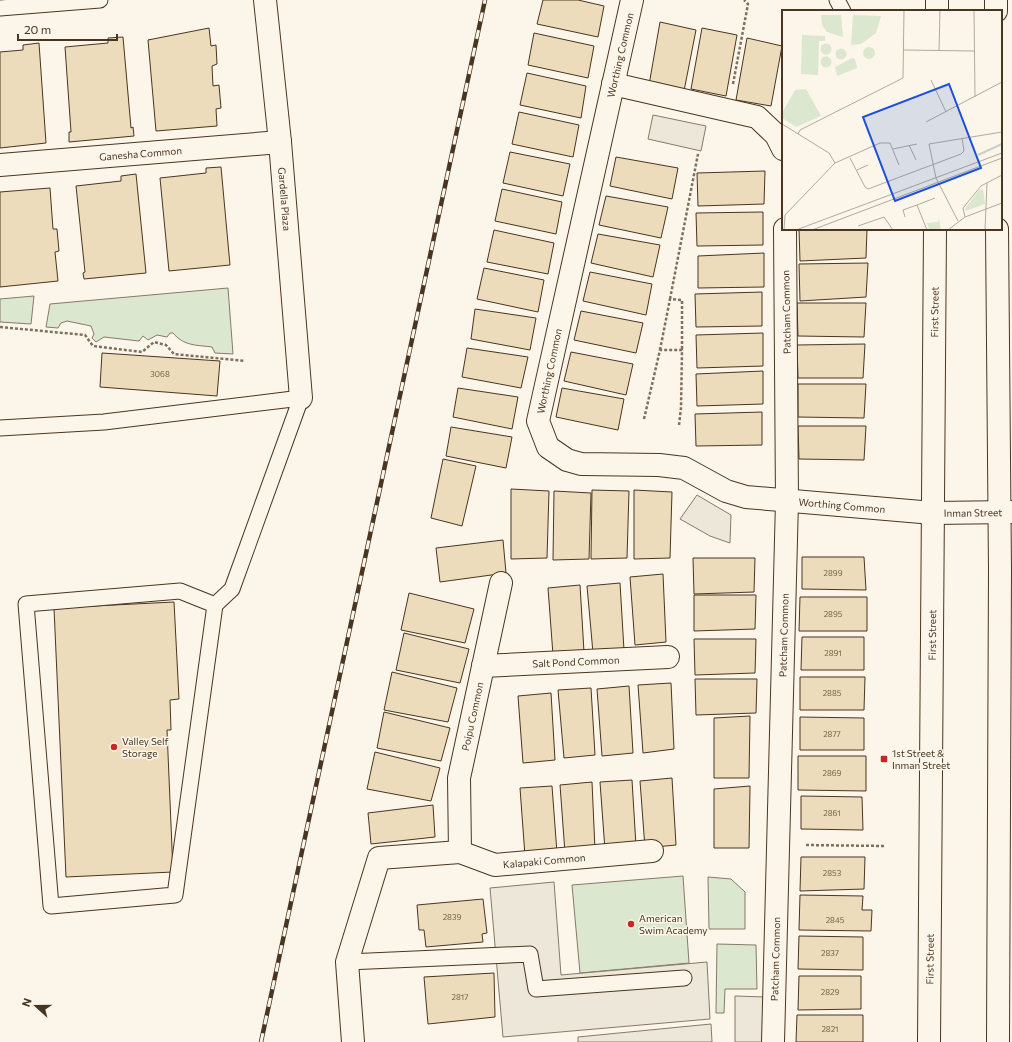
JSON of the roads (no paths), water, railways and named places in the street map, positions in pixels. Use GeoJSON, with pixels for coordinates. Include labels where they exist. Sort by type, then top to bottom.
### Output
{"type":"FeatureCollection","features":[{"type":"Feature","properties":{"kind":"street","name":"Gardella Plaza"},"geometry":{"type":"LineString","coordinates":[[264,0],[280,142],[301,398]]}},
{"type":"Feature","properties":{"kind":"street","name":"Worthing Common"},"geometry":{"type":"LineString","coordinates":[[632,0],[538,421],[548,446],[567,460],[581,464],[659,465],[684,468],[726,491],[746,497],[933,513]]}},
{"type":"Feature","properties":{"kind":"street"},"geometry":{"type":"LineString","coordinates":[[613,84],[757,117],[776,135],[782,147]]}},
{"type":"Feature","properties":{"kind":"street","name":"Ganesha Common"},"geometry":{"type":"LineString","coordinates":[[0,165],[280,142]]}},
{"type":"Feature","properties":{"kind":"street","name":"Patcham Common"},"geometry":{"type":"LineString","coordinates":[[773,1042],[788,501],[785,230]]}},
{"type":"Feature","properties":{"kind":"street","name":"First Street"},"geometry":{"type":"LineString","coordinates":[[929,1042],[935,230]]}},
{"type":"Feature","properties":{"kind":"street"},"geometry":{"type":"LineString","coordinates":[[997,230],[1006,513],[998,1042]]}},
{"type":"Feature","properties":{"kind":"street","name":"Inman Street"},"geometry":{"type":"LineString","coordinates":[[933,513],[1006,513]]}},
{"type":"Feature","properties":{"kind":"street","name":"Poipu Common"},"geometry":{"type":"LineString","coordinates":[[460,852],[459,778],[501,583]]}},
{"type":"Feature","properties":{"kind":"street","name":"Salt Pond Common"},"geometry":{"type":"LineString","coordinates":[[483,666],[668,656]]}},
{"type":"Feature","properties":{"kind":"street","name":"Kalapaki Common"},"geometry":{"type":"LineString","coordinates":[[347,962],[379,858],[460,852],[495,865],[652,850]]}},
{"type":"Feature","properties":{"kind":"street"},"geometry":{"type":"LineString","coordinates":[[347,962],[353,1042]]}},
{"type":"Feature","properties":{"kind":"lane"},"geometry":{"type":"LineString","coordinates":[[0,8],[100,0]]}},
{"type":"Feature","properties":{"kind":"lane"},"geometry":{"type":"LineString","coordinates":[[837,0],[842,10]]}},
{"type":"Feature","properties":{"kind":"lane"},"geometry":{"type":"LineString","coordinates":[[0,428],[104,422],[301,398],[232,589],[215,606],[175,895],[51,906],[26,604],[180,591],[215,606]]}},
{"type":"Feature","properties":{"kind":"lane"},"geometry":{"type":"LineString","coordinates":[[347,962],[530,954],[536,989],[684,978]]}},
{"type":"Feature","properties":{"kind":"railway"},"geometry":{"type":"LineString","coordinates":[[261,1042],[485,0]]}},
{"type":"Feature","properties":{"kind":"place","name":"Valley Self Storage"},"geometry":{"type":"Point","coordinates":[114,747]}},
{"type":"Feature","properties":{"kind":"place","name":"1st Street & Inman Street"},"geometry":{"type":"Point","coordinates":[884,759]}},
{"type":"Feature","properties":{"kind":"place","name":"American Swim Academy"},"geometry":{"type":"Point","coordinates":[631,924]}}]}
